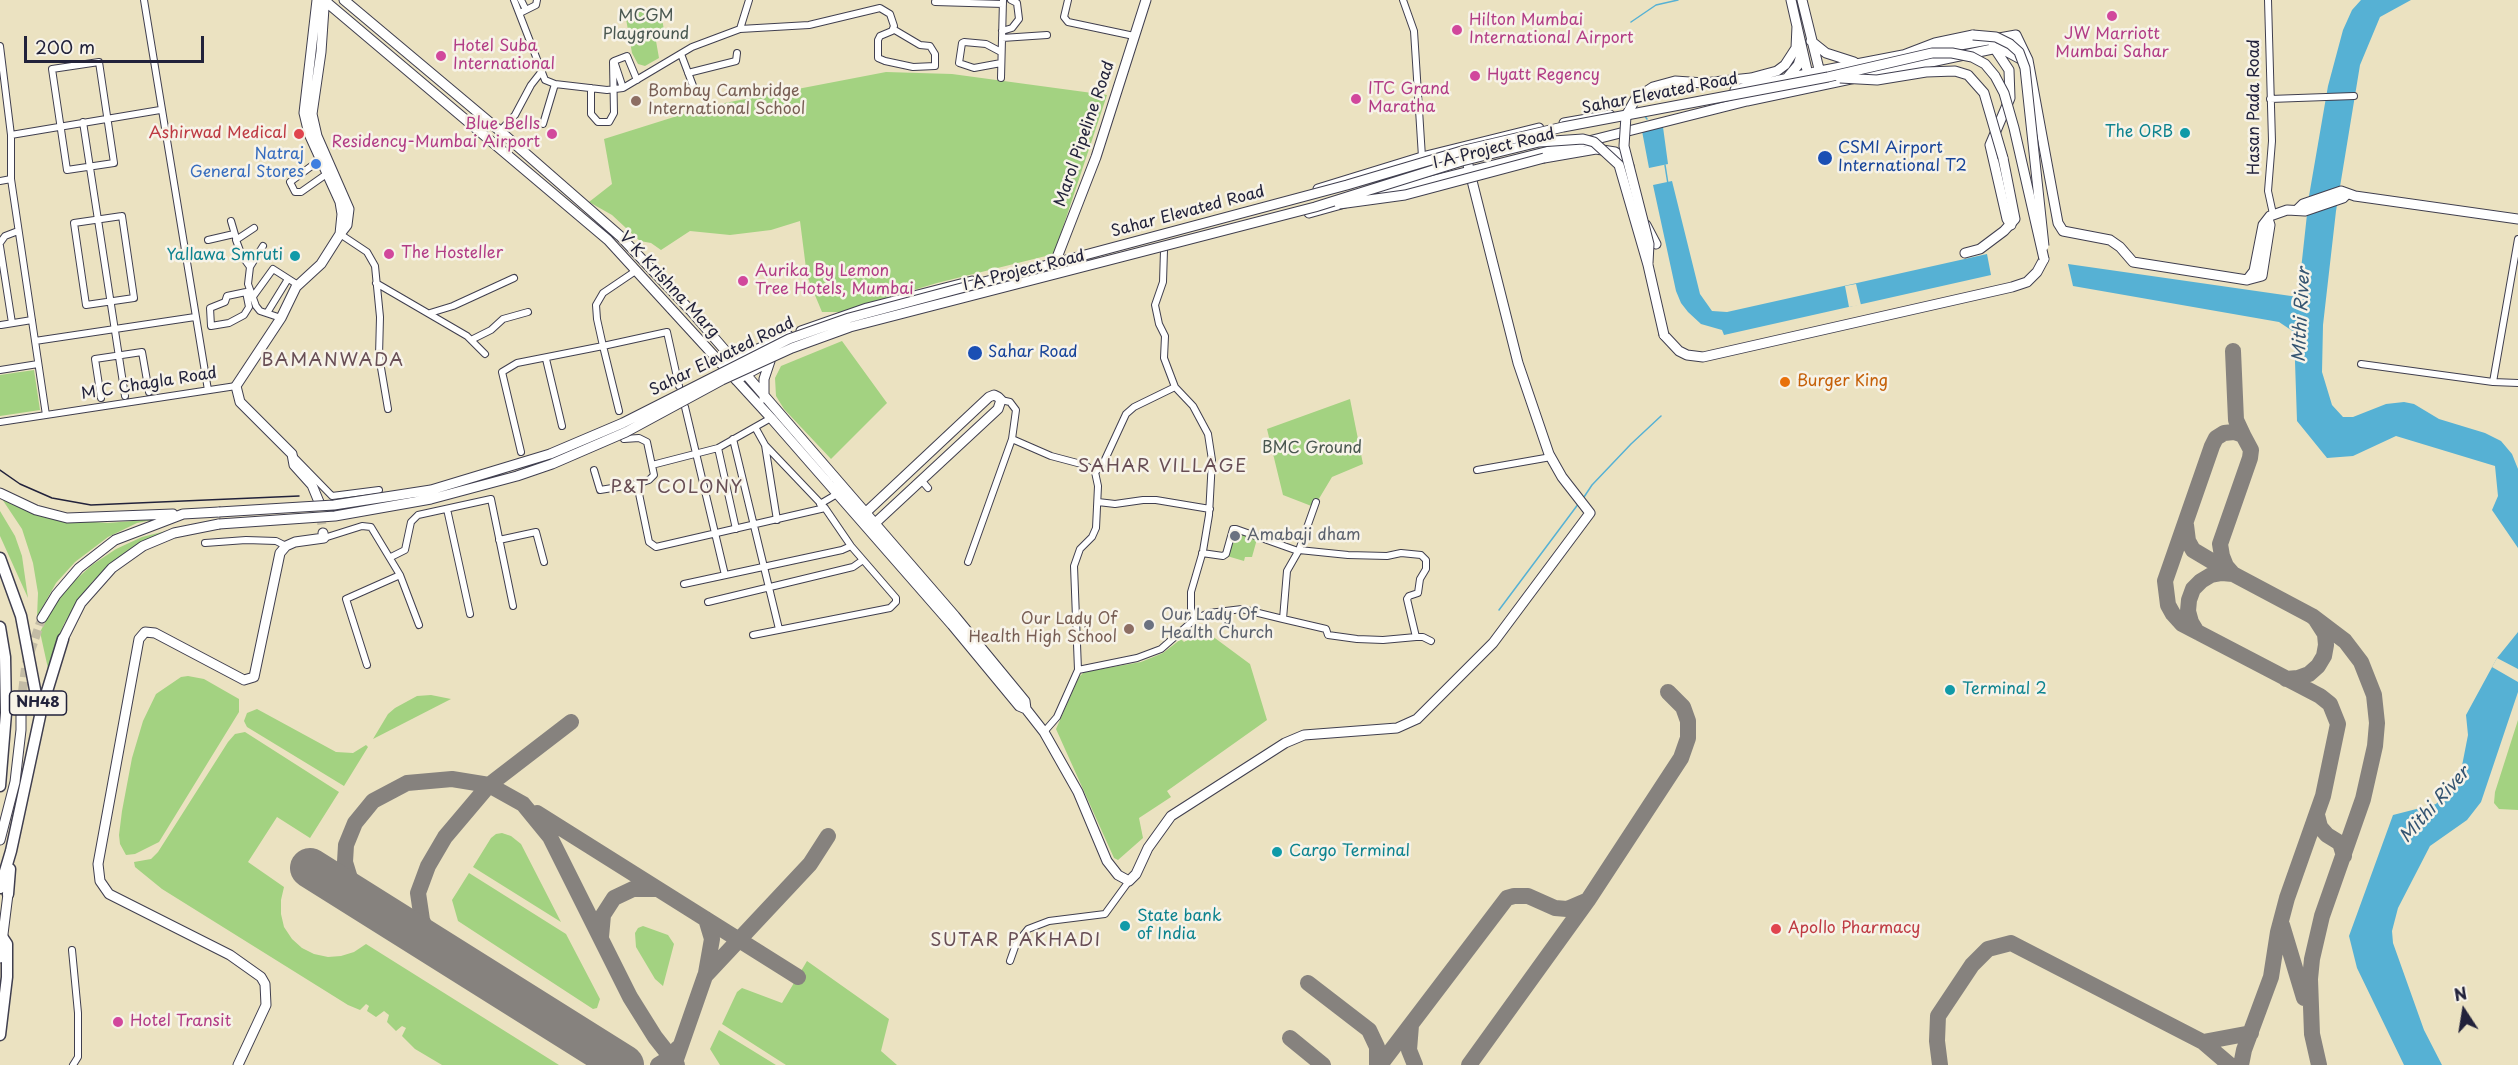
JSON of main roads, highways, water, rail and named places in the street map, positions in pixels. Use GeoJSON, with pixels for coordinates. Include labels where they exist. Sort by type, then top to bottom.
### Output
{"type":"FeatureCollection","features":[{"type":"Feature","properties":{"kind":"highway","name":"NH48"},"geometry":{"type":"LineString","coordinates":[[0,558],[21,616],[40,716],[4,891]]}},
{"type":"Feature","properties":{"kind":"highway","name":"NH48"},"geometry":{"type":"LineString","coordinates":[[0,627],[5,657],[6,713],[0,786]]}},
{"type":"Feature","properties":{"kind":"highway"},"geometry":{"type":"LineString","coordinates":[[40,716],[63,639]]}},
{"type":"Feature","properties":{"kind":"highway"},"geometry":{"type":"LineString","coordinates":[[0,1035],[6,977],[7,944],[3,938]]}},
{"type":"Feature","properties":{"kind":"main road","name":"V K Krishna Marg"},"geometry":{"type":"LineString","coordinates":[[324,0],[610,242],[727,362],[771,418],[837,494],[862,516]]}},
{"type":"Feature","properties":{"kind":"main road"},"geometry":{"type":"LineString","coordinates":[[324,0],[319,64],[309,103],[309,121],[325,167]]}},
{"type":"Feature","properties":{"kind":"main road","name":"V K Krishna Marg"},"geometry":{"type":"LineString","coordinates":[[344,0],[500,131],[618,235],[723,349],[727,362]]}},
{"type":"Feature","properties":{"kind":"main road","name":"Marol Pipeline Road"},"geometry":{"type":"LineString","coordinates":[[1055,279],[1056,260],[1096,157],[1146,0]]}},
{"type":"Feature","properties":{"kind":"main road"},"geometry":{"type":"LineString","coordinates":[[1791,0],[1811,88]]}},
{"type":"Feature","properties":{"kind":"main road"},"geometry":{"type":"LineString","coordinates":[[1802,0],[1811,41],[1820,71],[1826,81]]}},
{"type":"Feature","properties":{"kind":"main road"},"geometry":{"type":"LineString","coordinates":[[1648,265],[1649,244],[1624,146],[1626,116],[1636,98],[1653,87],[1675,81],[1704,83],[1751,78],[1777,71],[1785,65],[1796,48],[1797,26]]}},
{"type":"Feature","properties":{"kind":"main road"},"geometry":{"type":"LineString","coordinates":[[1901,56],[1935,43],[1973,35],[1996,37],[2019,52],[2025,68],[2028,87],[2044,259]]}},
{"type":"Feature","properties":{"kind":"main road"},"geometry":{"type":"LineString","coordinates":[[727,362],[827,320],[867,308],[1231,218],[1422,156],[1593,116],[1643,111],[1820,71],[1987,41],[2019,39]]}},
{"type":"Feature","properties":{"kind":"main road"},"geometry":{"type":"LineString","coordinates":[[1826,81],[2000,49],[2019,39]]}},
{"type":"Feature","properties":{"kind":"main road"},"geometry":{"type":"LineString","coordinates":[[2019,39],[2029,64],[2058,223],[2063,231],[2110,240],[2120,247],[2133,262],[2247,280],[2262,276],[2270,216],[2344,194],[2518,219]]}},
{"type":"Feature","properties":{"kind":"main road"},"geometry":{"type":"LineString","coordinates":[[1811,41],[1826,53],[1860,64]]}},
{"type":"Feature","properties":{"kind":"main road"},"geometry":{"type":"LineString","coordinates":[[1987,41],[2029,64]]}},
{"type":"Feature","properties":{"kind":"main road"},"geometry":{"type":"LineString","coordinates":[[2000,49],[2009,70],[2010,98],[1990,145],[2008,228]]}},
{"type":"Feature","properties":{"kind":"main road"},"geometry":{"type":"LineString","coordinates":[[1785,79],[1798,65],[1802,50]]}},
{"type":"Feature","properties":{"kind":"main road","name":"Sahar Elevated Road"},"geometry":{"type":"LineString","coordinates":[[0,493],[36,510],[67,518],[334,505],[431,490],[550,454],[620,424],[789,339],[849,318],[1335,189],[1465,150],[1563,127],[1826,81],[1932,53],[1952,53],[1972,57],[1985,64],[1995,76],[2004,93],[2044,259],[2037,272],[2026,282],[2012,287],[1703,357],[1687,355],[1679,351],[1664,335],[1648,265],[1619,165],[1593,142],[1583,139],[1539,142],[1462,161],[1315,207],[850,327],[792,348],[722,380],[626,432],[552,464],[517,476],[431,499],[335,516],[219,524],[174,533],[143,546],[112,568],[81,603],[63,639]]}},
{"type":"Feature","properties":{"kind":"main road"},"geometry":{"type":"LineString","coordinates":[[1826,81],[1876,80],[1926,72],[1955,71],[1968,75],[1984,93],[2003,158],[2015,219],[2008,228],[1980,249],[1965,253]]}},
{"type":"Feature","properties":{"kind":"main road","name":"I A Project Road"},"geometry":{"type":"LineString","coordinates":[[740,378],[809,344],[850,330],[1055,279],[1468,170],[1605,138],[1747,101],[1811,88],[1826,81]]}},
{"type":"Feature","properties":{"kind":"main road"},"geometry":{"type":"LineString","coordinates":[[309,121],[325,167]]}},
{"type":"Feature","properties":{"kind":"main road"},"geometry":{"type":"LineString","coordinates":[[1464,146],[1468,170]]}},
{"type":"Feature","properties":{"kind":"main road"},"geometry":{"type":"LineString","coordinates":[[1315,207],[1405,195],[1545,158],[1596,149],[1615,152],[1623,157],[1633,172],[1646,225],[1656,244]]}},
{"type":"Feature","properties":{"kind":"main road","name":"M C Chagla Road"},"geometry":{"type":"LineString","coordinates":[[319,502],[312,485],[294,465],[292,454],[240,402],[236,386],[282,318],[298,285],[321,264],[340,234],[341,209],[325,167]]}},
{"type":"Feature","properties":{"kind":"main road","name":"V K Krishna Marg"},"geometry":{"type":"LineString","coordinates":[[740,378],[764,398],[862,516],[952,619],[1019,706],[1026,709],[1044,732],[1078,792],[1107,861],[1118,875],[1129,881],[1136,874],[1148,848],[1171,816],[1285,743],[1304,735],[1397,728],[1417,719],[1493,643],[1590,513],[1586,505],[1575,495],[1551,457],[1518,363],[1468,170]]}},
{"type":"Feature","properties":{"kind":"main road"},"geometry":{"type":"LineString","coordinates":[[610,242],[618,235]]}},
{"type":"Feature","properties":{"kind":"main road"},"geometry":{"type":"LineString","coordinates":[[723,349],[736,353],[750,352]]}},
{"type":"Feature","properties":{"kind":"main road"},"geometry":{"type":"LineString","coordinates":[[764,398],[764,379],[770,362]]}},
{"type":"Feature","properties":{"kind":"main road"},"geometry":{"type":"LineString","coordinates":[[862,516],[989,397],[994,394],[1001,400],[998,409],[925,485],[872,527]]}},
{"type":"Feature","properties":{"kind":"main road"},"geometry":{"type":"LineString","coordinates":[[42,618],[56,595],[79,568],[115,540],[183,514]]}},
{"type":"Feature","properties":{"kind":"main road"},"geometry":{"type":"LineString","coordinates":[[238,1065],[266,1005],[265,984],[261,977],[230,955],[109,894],[100,881],[98,864],[140,639],[145,632],[155,633],[244,680],[254,677],[276,561],[286,546],[324,535]]}},
{"type":"Feature","properties":{"kind":"main road"},"geometry":{"type":"LineString","coordinates":[[0,840],[15,782],[21,730],[21,704]]}},
{"type":"Feature","properties":{"kind":"main road"},"geometry":{"type":"LineString","coordinates":[[0,958],[3,938],[4,891]]}},
{"type":"Feature","properties":{"kind":"water","name":"Mithi River"},"geometry":{"type":"Polygon","coordinates":[[[2361,0],[2411,0],[2380,17],[2360,65],[2336,211],[2323,325],[2322,372],[2332,405],[2343,417],[2353,417],[2386,404],[2404,402],[2414,404],[2439,419],[2485,433],[2501,441],[2512,454],[2518,469],[2518,548],[2492,510],[2498,496],[2495,466],[2396,436],[2353,456],[2327,458],[2297,421],[2294,332],[2279,322],[2073,286],[2068,264],[2298,297],[2309,196],[2328,86],[2343,30],[2352,10],[2361,0]]]}},
{"type":"Feature","properties":{"kind":"water"},"geometry":{"type":"Polygon","coordinates":[[[1663,127],[1668,164],[1649,168],[1642,131],[1663,127]]]}},
{"type":"Feature","properties":{"kind":"water"},"geometry":{"type":"Polygon","coordinates":[[[1672,181],[1700,294],[1712,311],[1727,312],[1987,254],[1991,275],[1724,335],[1722,330],[1701,324],[1681,303],[1676,291],[1653,185],[1672,181]]]}},
{"type":"Feature","properties":{"kind":"water","name":"Mithi River"},"geometry":{"type":"Polygon","coordinates":[[[2518,632],[2518,692],[2481,802],[2467,820],[2430,846],[2398,908],[2392,931],[2393,943],[2424,1030],[2442,1065],[2404,1065],[2357,968],[2349,936],[2393,815],[2436,804],[2460,776],[2468,735],[2466,715],[2497,658],[2518,632]]]}},
{"type":"Feature","properties":{"kind":"waterway"},"geometry":{"type":"LineString","coordinates":[[1631,22],[1656,5],[1678,0]]}},
{"type":"Feature","properties":{"kind":"waterway"},"geometry":{"type":"LineString","coordinates":[[1644,115],[1647,119]]}},
{"type":"Feature","properties":{"kind":"waterway"},"geometry":{"type":"LineString","coordinates":[[1665,165],[1668,184]]}},
{"type":"Feature","properties":{"kind":"waterway"},"geometry":{"type":"LineString","coordinates":[[1584,497],[1592,485],[1661,416]]}},
{"type":"Feature","properties":{"kind":"waterway"},"geometry":{"type":"LineString","coordinates":[[1499,610],[1579,503]]}},
{"type":"Feature","properties":{"kind":"tunnel"},"geometry":{"type":"LineString","coordinates":[[319,502],[323,533]]}},
{"type":"Feature","properties":{"kind":"tunnel"},"geometry":{"type":"LineString","coordinates":[[21,704],[26,664],[42,618]]}},
{"type":"Feature","properties":{"kind":"railway"},"geometry":{"type":"LineString","coordinates":[[0,470],[20,484],[52,498],[91,505],[299,496]]}},
{"type":"Feature","properties":{"kind":"place","name":"JW Marriott Mumbai Sahar"},"geometry":{"type":"Point","coordinates":[2112,16]}},
{"type":"Feature","properties":{"kind":"place","name":"Hilton Mumbai International Airport"},"geometry":{"type":"Point","coordinates":[1457,30]}},
{"type":"Feature","properties":{"kind":"place","name":"Hotel Suba International"},"geometry":{"type":"Point","coordinates":[441,56]}},
{"type":"Feature","properties":{"kind":"place","name":"Hyatt Regency"},"geometry":{"type":"Point","coordinates":[1475,76]}},
{"type":"Feature","properties":{"kind":"place","name":"ITC Grand Maratha"},"geometry":{"type":"Point","coordinates":[1356,99]}},
{"type":"Feature","properties":{"kind":"place","name":"Bombay Cambridge International School"},"geometry":{"type":"Point","coordinates":[636,101]}},
{"type":"Feature","properties":{"kind":"place","name":"The ORB"},"geometry":{"type":"Point","coordinates":[2185,133]}},
{"type":"Feature","properties":{"kind":"place","name":"Ashirwad Medical"},"geometry":{"type":"Point","coordinates":[299,134]}},
{"type":"Feature","properties":{"kind":"place","name":"Blue Bells Residency-Mumbai Airport"},"geometry":{"type":"Point","coordinates":[552,134]}},
{"type":"Feature","properties":{"kind":"place","name":"CSMI Airport International T2"},"geometry":{"type":"Point","coordinates":[1825,158]}},
{"type":"Feature","properties":{"kind":"place","name":"Natraj General Stores"},"geometry":{"type":"Point","coordinates":[316,164]}},
{"type":"Feature","properties":{"kind":"place","name":"The Hosteller"},"geometry":{"type":"Point","coordinates":[389,254]}},
{"type":"Feature","properties":{"kind":"place","name":"Yallawa Smruti"},"geometry":{"type":"Point","coordinates":[295,256]}},
{"type":"Feature","properties":{"kind":"place","name":"Aurika By Lemon Tree Hotels, Mumbai"},"geometry":{"type":"Point","coordinates":[743,281]}},
{"type":"Feature","properties":{"kind":"place","name":"Sahar Road"},"geometry":{"type":"Point","coordinates":[975,353]}},
{"type":"Feature","properties":{"kind":"place","name":"Burger King"},"geometry":{"type":"Point","coordinates":[1785,382]}},
{"type":"Feature","properties":{"kind":"place","name":"Amabaji dham"},"geometry":{"type":"Point","coordinates":[1235,536]}},
{"type":"Feature","properties":{"kind":"place","name":"Our Lady Of Health Church"},"geometry":{"type":"Point","coordinates":[1149,625]}},
{"type":"Feature","properties":{"kind":"place","name":"Our Lady Of Health High School"},"geometry":{"type":"Point","coordinates":[1129,629]}},
{"type":"Feature","properties":{"kind":"place","name":"Terminal 2"},"geometry":{"type":"Point","coordinates":[1950,690]}},
{"type":"Feature","properties":{"kind":"place","name":"Cargo Terminal"},"geometry":{"type":"Point","coordinates":[1277,852]}},
{"type":"Feature","properties":{"kind":"place","name":"State bank of India"},"geometry":{"type":"Point","coordinates":[1125,926]}},
{"type":"Feature","properties":{"kind":"place","name":"Apollo Pharmacy"},"geometry":{"type":"Point","coordinates":[1776,929]}},
{"type":"Feature","properties":{"kind":"place","name":"Hotel Transit"},"geometry":{"type":"Point","coordinates":[118,1022]}},
{"type":"Feature","properties":{"kind":"district","name":"BAMANWADA"},"geometry":{"type":"Point","coordinates":[333,361]}},
{"type":"Feature","properties":{"kind":"district","name":"SAHAR VILLAGE"},"geometry":{"type":"Point","coordinates":[1163,467]}},
{"type":"Feature","properties":{"kind":"district","name":"P&T COLONY"},"geometry":{"type":"Point","coordinates":[677,488]}},
{"type":"Feature","properties":{"kind":"district","name":"SUTAR PAKHADI"},"geometry":{"type":"Point","coordinates":[1016,941]}},
{"type":"Feature","properties":{"kind":"park label","name":"MCGM Playground"},"geometry":{"type":"Point","coordinates":[646,26]}},
{"type":"Feature","properties":{"kind":"park label","name":"BMC Ground"},"geometry":{"type":"Point","coordinates":[1312,449]}}]}
